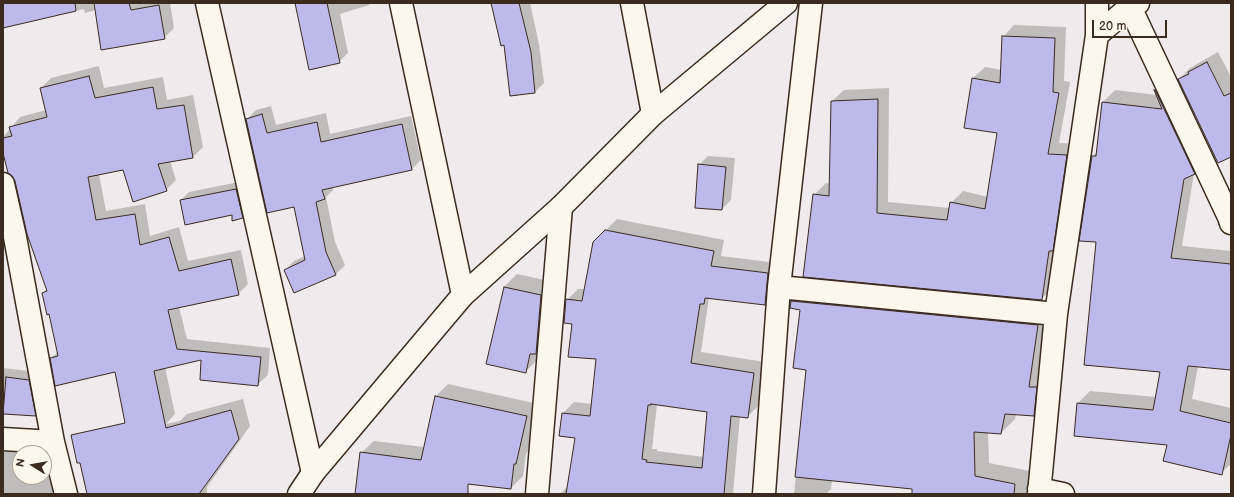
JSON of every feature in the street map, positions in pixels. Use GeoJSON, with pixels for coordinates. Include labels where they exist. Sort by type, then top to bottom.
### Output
{"type":"FeatureCollection","features":[{"type":"Feature","properties":{"kind":"street"},"geometry":{"type":"LineString","coordinates":[[207,3],[314,473]]}},
{"type":"Feature","properties":{"kind":"street"},"geometry":{"type":"LineString","coordinates":[[401,3],[463,295]]}},
{"type":"Feature","properties":{"kind":"street"},"geometry":{"type":"LineString","coordinates":[[632,3],[653,114]]}},
{"type":"Feature","properties":{"kind":"street"},"geometry":{"type":"LineString","coordinates":[[299,494],[314,473],[463,295],[561,207],[653,114],[786,3]]}},
{"type":"Feature","properties":{"kind":"street"},"geometry":{"type":"LineString","coordinates":[[764,494],[779,286],[811,3]]}},
{"type":"Feature","properties":{"kind":"street"},"geometry":{"type":"LineString","coordinates":[[1063,494],[1039,491],[1056,314],[1097,35],[1097,3]]}},
{"type":"Feature","properties":{"kind":"street"},"geometry":{"type":"LineString","coordinates":[[1097,35],[1134,5],[1230,219]]}},
{"type":"Feature","properties":{"kind":"street"},"geometry":{"type":"LineString","coordinates":[[3,184],[9,236],[53,442],[66,494]]}},
{"type":"Feature","properties":{"kind":"street"},"geometry":{"type":"LineString","coordinates":[[537,494],[561,207]]}},
{"type":"Feature","properties":{"kind":"street"},"geometry":{"type":"LineString","coordinates":[[779,286],[1056,314]]}},
{"type":"Feature","properties":{"kind":"street"},"geometry":{"type":"LineString","coordinates":[[3,439],[53,442]]}},
{"type":"Feature","properties":{"kind":"building"},"geometry":{"type":"Polygon","coordinates":[[[3,3],[75,3],[76,11],[3,28],[3,3]]]}},
{"type":"Feature","properties":{"kind":"building"},"geometry":{"type":"Polygon","coordinates":[[[94,3],[129,3],[131,10],[159,5],[165,39],[101,50],[94,3]]]}},
{"type":"Feature","properties":{"kind":"building"},"geometry":{"type":"Polygon","coordinates":[[[295,3],[327,3],[340,63],[309,70],[295,3]]]}},
{"type":"Feature","properties":{"kind":"building"},"geometry":{"type":"Polygon","coordinates":[[[491,3],[519,3],[531,52],[535,93],[510,96],[504,45],[501,46],[491,3]]]}},
{"type":"Feature","properties":{"kind":"building"},"geometry":{"type":"Polygon","coordinates":[[[1002,36],[1055,38],[1053,92],[1059,93],[1048,154],[1067,155],[1053,251],[1049,251],[1042,300],[803,277],[813,194],[829,196],[831,101],[878,99],[877,213],[947,220],[950,202],[985,209],[997,133],[964,128],[972,78],[1000,83],[1002,36]]]}},
{"type":"Feature","properties":{"kind":"building"},"geometry":{"type":"Polygon","coordinates":[[[1207,62],[1224,96],[1231,93],[1231,157],[1218,163],[1178,79],[1189,74],[1188,72],[1207,62]]]}},
{"type":"Feature","properties":{"kind":"building"},"geometry":{"type":"Polygon","coordinates":[[[89,76],[95,98],[153,87],[157,109],[184,105],[193,158],[158,164],[167,191],[133,202],[123,170],[88,177],[96,220],[135,214],[140,245],[169,237],[179,271],[231,259],[239,295],[168,310],[177,349],[261,357],[258,386],[200,380],[201,360],[154,371],[166,428],[231,410],[239,439],[199,494],[87,494],[80,463],[77,463],[71,435],[125,423],[115,372],[55,386],[50,358],[58,356],[49,314],[47,315],[42,293],[47,291],[27,234],[15,181],[8,173],[3,153],[3,138],[12,136],[9,127],[47,117],[40,88],[89,76]]]}},
{"type":"Feature","properties":{"kind":"building"},"geometry":{"type":"Polygon","coordinates":[[[1154,90],[1195,174],[1184,179],[1171,258],[1231,264],[1231,370],[1188,366],[1180,411],[1231,423],[1231,435],[1222,475],[1163,461],[1167,445],[1074,436],[1077,403],[1153,410],[1160,372],[1084,365],[1096,242],[1079,241],[1092,156],[1096,156],[1102,102],[1162,109],[1154,90]]]}},
{"type":"Feature","properties":{"kind":"building"},"geometry":{"type":"Polygon","coordinates":[[[262,114],[267,133],[317,122],[321,142],[402,124],[412,170],[322,190],[325,199],[316,202],[326,252],[336,275],[294,293],[284,270],[305,260],[294,207],[267,213],[246,119],[262,114]]]}},
{"type":"Feature","properties":{"kind":"building"},"geometry":{"type":"Polygon","coordinates":[[[698,164],[726,167],[722,210],[695,208],[698,164]]]}},
{"type":"Feature","properties":{"kind":"building"},"geometry":{"type":"Polygon","coordinates":[[[236,189],[243,218],[232,221],[232,215],[185,225],[180,200],[236,189]]]}},
{"type":"Feature","properties":{"kind":"building"},"geometry":{"type":"Polygon","coordinates":[[[605,230],[714,251],[711,266],[768,273],[765,305],[705,298],[704,304],[700,304],[691,363],[754,373],[748,418],[731,416],[724,494],[566,494],[575,438],[559,436],[562,413],[590,416],[596,359],[568,357],[572,324],[564,323],[566,299],[582,301],[593,242],[605,230]],[[651,404],[648,405],[642,459],[647,460],[646,462],[702,468],[707,412],[651,404]]]}},
{"type":"Feature","properties":{"kind":"building"},"geometry":{"type":"Polygon","coordinates":[[[504,287],[541,295],[536,354],[530,354],[526,373],[486,364],[504,287]]]}},
{"type":"Feature","properties":{"kind":"building"},"geometry":{"type":"Polygon","coordinates":[[[791,301],[1038,325],[1029,387],[1037,387],[1034,416],[1005,414],[1001,434],[974,432],[975,476],[1015,484],[1014,494],[912,494],[912,489],[795,477],[806,370],[793,368],[800,310],[790,308],[791,301]]]}},
{"type":"Feature","properties":{"kind":"building"},"geometry":{"type":"Polygon","coordinates":[[[6,377],[29,380],[36,416],[3,414],[6,377]]]}},
{"type":"Feature","properties":{"kind":"building"},"geometry":{"type":"Polygon","coordinates":[[[435,396],[527,416],[516,464],[514,464],[511,489],[468,484],[468,494],[355,494],[360,452],[421,460],[435,396]]]}}]}
